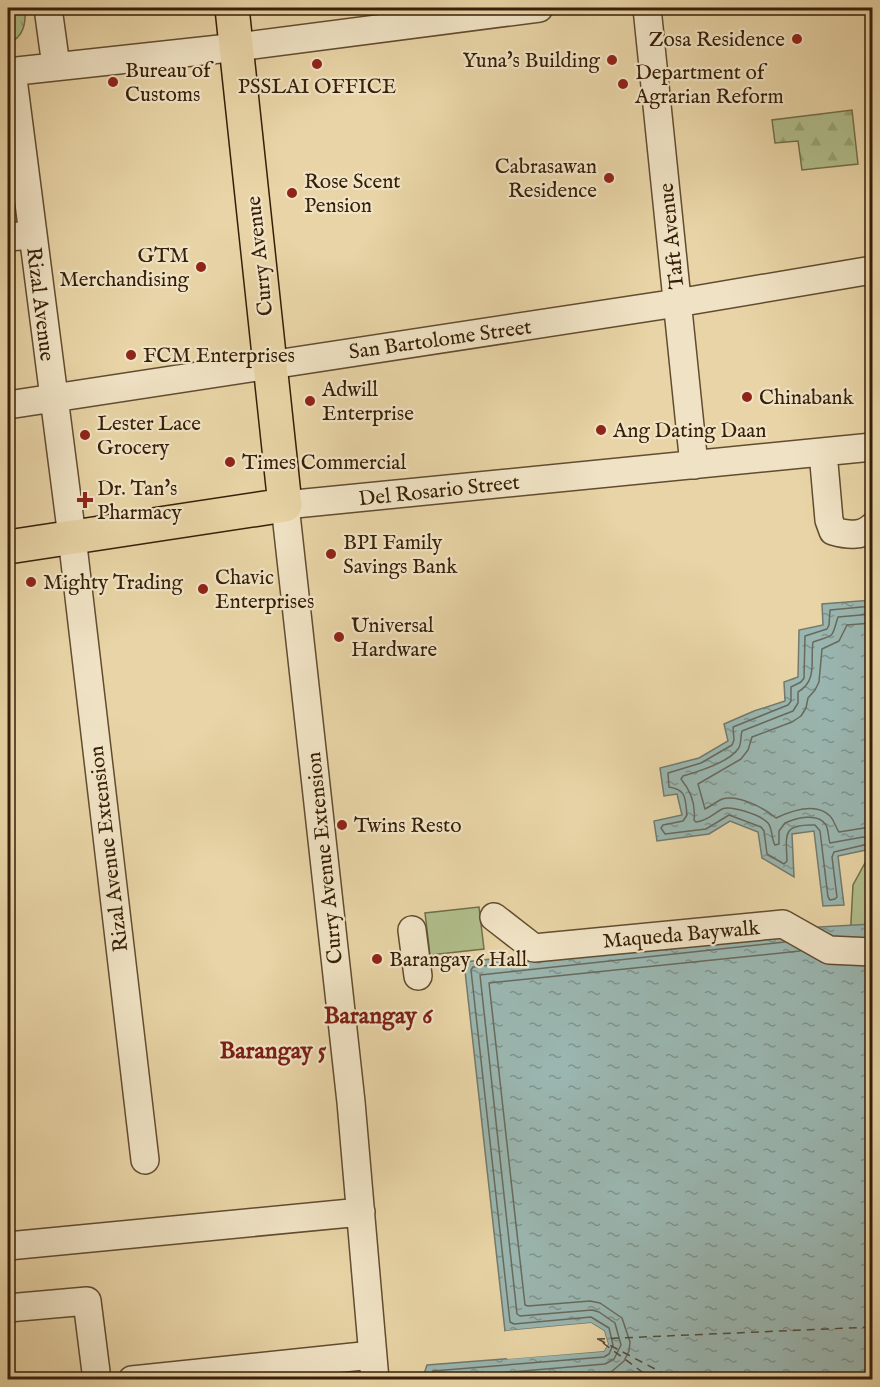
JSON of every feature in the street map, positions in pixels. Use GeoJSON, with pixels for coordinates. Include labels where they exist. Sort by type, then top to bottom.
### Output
{"type":"FeatureCollection","features":[{"type":"Feature","properties":{"kind":"main road","name":"Curry Avenue"},"geometry":{"type":"LineString","coordinates":[[232,8],[238,47],[285,506]]}},
{"type":"Feature","properties":{"kind":"main road","name":"Del Rosario Street"},"geometry":{"type":"LineString","coordinates":[[8,547],[285,506]]}},
{"type":"Feature","properties":{"kind":"street"},"geometry":{"type":"LineString","coordinates":[[48,8],[56,66]]}},
{"type":"Feature","properties":{"kind":"street"},"geometry":{"type":"LineString","coordinates":[[10,72],[238,47],[539,8]]}},
{"type":"Feature","properties":{"kind":"street","name":"Taft Avenue"},"geometry":{"type":"LineString","coordinates":[[648,8],[694,465]]}},
{"type":"Feature","properties":{"kind":"street","name":"Rizal Avenue"},"geometry":{"type":"LineString","coordinates":[[10,72],[20,236],[52,398],[72,537]]}},
{"type":"Feature","properties":{"kind":"street","name":"San Bartolome Street"},"geometry":{"type":"LineString","coordinates":[[8,405],[677,303],[873,270]]}},
{"type":"Feature","properties":{"kind":"street","name":"Del Rosario Street"},"geometry":{"type":"LineString","coordinates":[[285,506],[873,447]]}},
{"type":"Feature","properties":{"kind":"street"},"geometry":{"type":"LineString","coordinates":[[823,452],[829,520],[833,531],[854,535],[873,527]]}},
{"type":"Feature","properties":{"kind":"street","name":"Curry Avenue Extension"},"geometry":{"type":"LineString","coordinates":[[285,506],[345,1045],[374,1367]]}},
{"type":"Feature","properties":{"kind":"street","name":"Rizal Avenue Extension"},"geometry":{"type":"LineString","coordinates":[[72,537],[145,1160]]}},
{"type":"Feature","properties":{"kind":"street","name":"Maqueda Baywalk"},"geometry":{"type":"LineString","coordinates":[[494,917],[534,948],[783,924],[829,950],[873,951]]}},
{"type":"Feature","properties":{"kind":"street"},"geometry":{"type":"LineString","coordinates":[[412,930],[418,976]]}},
{"type":"Feature","properties":{"kind":"street"},"geometry":{"type":"LineString","coordinates":[[8,1246],[361,1212]]}},
{"type":"Feature","properties":{"kind":"street"},"geometry":{"type":"LineString","coordinates":[[8,1308],[87,1301],[98,1380]]}},
{"type":"Feature","properties":{"kind":"street"},"geometry":{"type":"LineString","coordinates":[[132,1380],[374,1367]]}},
{"type":"Feature","properties":{"kind":"green space"},"geometry":{"type":"Polygon","coordinates":[[[8,8],[25,8],[25,14],[21,33],[18,38],[8,44],[8,8]]]}},
{"type":"Feature","properties":{"kind":"green space"},"geometry":{"type":"Polygon","coordinates":[[[852,110],[858,164],[802,170],[798,141],[775,143],[772,120],[852,110]]]}},
{"type":"Feature","properties":{"kind":"green space"},"geometry":{"type":"Polygon","coordinates":[[[872,850],[872,939],[850,941],[853,885],[872,850]]]}},
{"type":"Feature","properties":{"kind":"green space"},"geometry":{"type":"Polygon","coordinates":[[[479,907],[484,949],[430,955],[425,913],[479,907]]]}},
{"type":"Feature","properties":{"kind":"water"},"geometry":{"type":"Polygon","coordinates":[[[872,600],[872,886],[870,886],[866,850],[838,856],[844,905],[823,906],[814,831],[792,834],[794,877],[762,858],[758,832],[730,821],[709,834],[657,841],[654,821],[682,815],[677,794],[664,796],[660,768],[699,758],[728,741],[724,724],[785,701],[784,682],[798,677],[799,630],[823,625],[822,604],[872,600]]]}},
{"type":"Feature","properties":{"kind":"water"},"geometry":{"type":"Polygon","coordinates":[[[872,924],[872,1379],[422,1380],[427,1365],[604,1351],[608,1344],[604,1331],[591,1323],[505,1331],[464,962],[766,930],[872,924]]]}},
{"type":"Feature","properties":{"kind":"pier"},"geometry":{"type":"Polygon","coordinates":[[[591,1323],[604,1331],[608,1344],[604,1351],[507,1359],[507,1356],[602,1348],[605,1343],[601,1333],[591,1326],[506,1334],[505,1331],[591,1323]]]}},
{"type":"Feature","properties":{"kind":"ferry route"},"geometry":{"type":"LineString","coordinates":[[597,1339],[872,1327]]}},
{"type":"Feature","properties":{"kind":"ferry route"},"geometry":{"type":"LineString","coordinates":[[598,1339],[676,1380]]}},
{"type":"Feature","properties":{"kind":"ferry route"},"geometry":{"type":"LineString","coordinates":[[603,1343],[653,1380]]}},
{"type":"Feature","properties":{"kind":"place","name":"Zosa Residence"},"geometry":{"type":"Point","coordinates":[797,39]}},
{"type":"Feature","properties":{"kind":"place","name":"Yuna's Building"},"geometry":{"type":"Point","coordinates":[612,60]}},
{"type":"Feature","properties":{"kind":"place","name":"PSSLAI OFFICE"},"geometry":{"type":"Point","coordinates":[317,64]}},
{"type":"Feature","properties":{"kind":"place","name":"Bureau of Customs"},"geometry":{"type":"Point","coordinates":[113,82]}},
{"type":"Feature","properties":{"kind":"place","name":"Department of Agrarian Reform"},"geometry":{"type":"Point","coordinates":[623,84]}},
{"type":"Feature","properties":{"kind":"place","name":"Cabrasawan Residence"},"geometry":{"type":"Point","coordinates":[609,178]}},
{"type":"Feature","properties":{"kind":"place","name":"Rose Scent Pension"},"geometry":{"type":"Point","coordinates":[292,193]}},
{"type":"Feature","properties":{"kind":"place","name":"GTM Merchandising"},"geometry":{"type":"Point","coordinates":[201,267]}},
{"type":"Feature","properties":{"kind":"place","name":"FCM Enterprises"},"geometry":{"type":"Point","coordinates":[131,355]}},
{"type":"Feature","properties":{"kind":"place","name":"Chinabank"},"geometry":{"type":"Point","coordinates":[747,397]}},
{"type":"Feature","properties":{"kind":"place","name":"Adwill Enterprise"},"geometry":{"type":"Point","coordinates":[310,401]}},
{"type":"Feature","properties":{"kind":"place","name":"Ang Dating Daan"},"geometry":{"type":"Point","coordinates":[601,430]}},
{"type":"Feature","properties":{"kind":"place","name":"Lester Lace Grocery"},"geometry":{"type":"Point","coordinates":[85,435]}},
{"type":"Feature","properties":{"kind":"place","name":"Times Commercial"},"geometry":{"type":"Point","coordinates":[230,462]}},
{"type":"Feature","properties":{"kind":"place","name":"Dr. Tan's Pharmacy"},"geometry":{"type":"Point","coordinates":[85,500]}},
{"type":"Feature","properties":{"kind":"place","name":"BPI Family Savings Bank"},"geometry":{"type":"Point","coordinates":[331,554]}},
{"type":"Feature","properties":{"kind":"place","name":"Mighty Trading"},"geometry":{"type":"Point","coordinates":[31,582]}},
{"type":"Feature","properties":{"kind":"place","name":"Chavic Enterprises"},"geometry":{"type":"Point","coordinates":[203,589]}},
{"type":"Feature","properties":{"kind":"place","name":"Universal Hardware"},"geometry":{"type":"Point","coordinates":[339,637]}},
{"type":"Feature","properties":{"kind":"place","name":"Twins Resto"},"geometry":{"type":"Point","coordinates":[342,825]}},
{"type":"Feature","properties":{"kind":"place","name":"Barangay 6 Hall"},"geometry":{"type":"Point","coordinates":[377,959]}},
{"type":"Feature","properties":{"kind":"district","name":"Barangay 6"},"geometry":{"type":"Point","coordinates":[378,1015]}},
{"type":"Feature","properties":{"kind":"district","name":"Barangay 5"},"geometry":{"type":"Point","coordinates":[273,1050]}}]}
